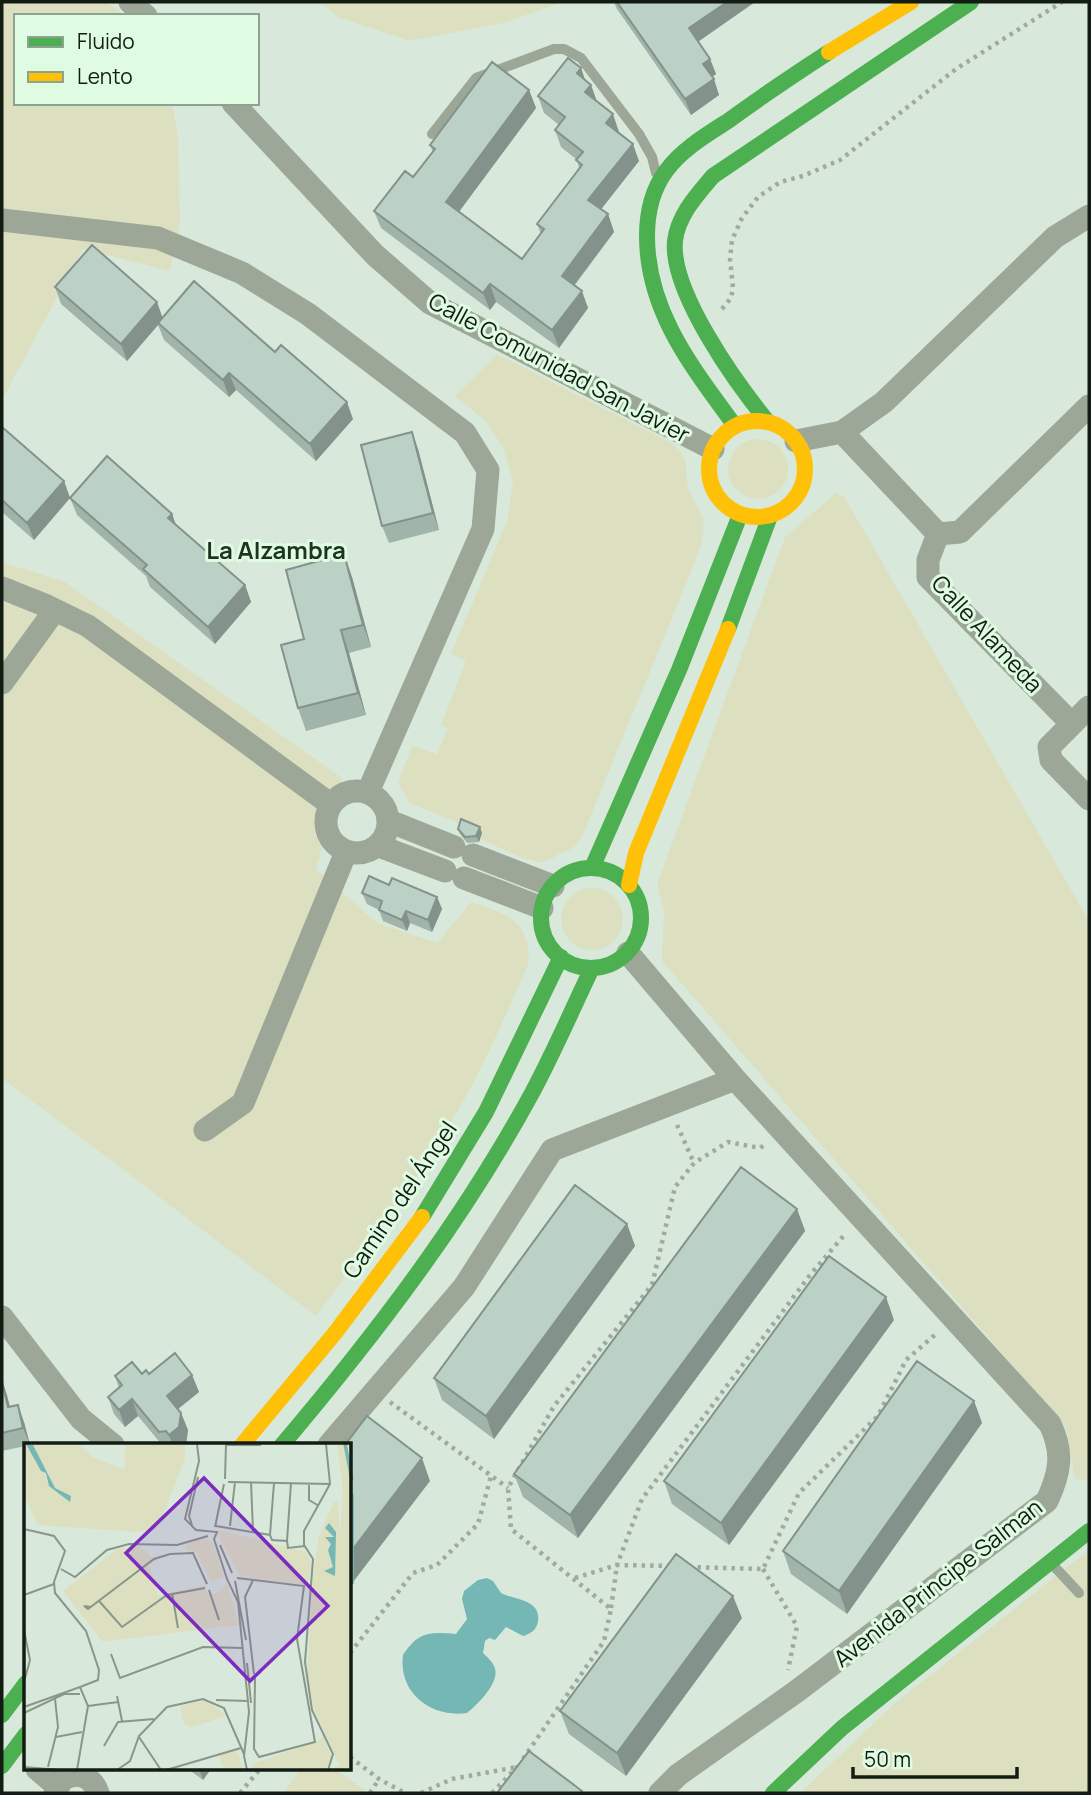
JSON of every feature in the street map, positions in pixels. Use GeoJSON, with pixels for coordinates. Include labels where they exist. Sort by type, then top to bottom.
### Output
{"type":"FeatureCollection","features":[{"type":"Feature","properties":{"kind":"street"},"geometry":{"type":"LineString","coordinates":[[130,2],[144,14]]}},
{"type":"Feature","properties":{"kind":"street"},"geometry":{"type":"LineString","coordinates":[[735,426],[667,325],[656,295],[648,262],[647,232],[659,183],[684,152],[766,93],[911,2]]}},
{"type":"Feature","properties":{"kind":"street"},"geometry":{"type":"LineString","coordinates":[[768,422],[749,400],[680,283],[674,250],[676,231],[683,214],[713,176],[971,2]]}},
{"type":"Feature","properties":{"kind":"street","name":"Calle Comunidad San Javier"},"geometry":{"type":"LineString","coordinates":[[235,105],[374,255],[430,303],[713,449]]}},
{"type":"Feature","properties":{"kind":"street"},"geometry":{"type":"LineString","coordinates":[[796,441],[842,432],[884,402],[1055,237],[1089,216]]}},
{"type":"Feature","properties":{"kind":"street"},"geometry":{"type":"LineString","coordinates":[[2,220],[158,238],[242,272],[308,314],[465,433],[488,470],[483,529],[368,792]]}},
{"type":"Feature","properties":{"kind":"street"},"geometry":{"type":"LineString","coordinates":[[842,432],[938,534],[960,532],[1089,406]]}},
{"type":"Feature","properties":{"kind":"street"},"geometry":{"type":"LineString","coordinates":[[751,421],[768,422],[784,429],[796,441],[806,470],[796,499],[784,510],[755,518],[740,515],[723,504],[712,488],[708,468],[713,449],[722,436],[735,426],[751,421]]}},
{"type":"Feature","properties":{"kind":"street"},"geometry":{"type":"LineString","coordinates":[[592,868],[679,670],[740,515]]}},
{"type":"Feature","properties":{"kind":"street"},"geometry":{"type":"LineString","coordinates":[[629,886],[636,853],[712,673],[770,516]]}},
{"type":"Feature","properties":{"kind":"street","name":"Calle Alameda"},"geometry":{"type":"LineString","coordinates":[[938,534],[928,560],[928,577],[1072,724]]}},
{"type":"Feature","properties":{"kind":"street"},"geometry":{"type":"LineString","coordinates":[[2,588],[88,626],[330,804]]}},
{"type":"Feature","properties":{"kind":"street"},"geometry":{"type":"LineString","coordinates":[[2,683],[55,610]]}},
{"type":"Feature","properties":{"kind":"street"},"geometry":{"type":"LineString","coordinates":[[1089,707],[1049,747],[1051,760],[1089,799]]}},
{"type":"Feature","properties":{"kind":"street"},"geometry":{"type":"LineString","coordinates":[[347,792],[368,792],[379,799],[386,809],[389,821],[387,835],[379,846],[363,854],[346,852],[330,841],[325,823],[330,804],[347,792]]}},
{"type":"Feature","properties":{"kind":"street"},"geometry":{"type":"LineString","coordinates":[[389,821],[552,886]]}},
{"type":"Feature","properties":{"kind":"street"},"geometry":{"type":"LineString","coordinates":[[379,846],[542,908]]}},
{"type":"Feature","properties":{"kind":"street"},"geometry":{"type":"LineString","coordinates":[[205,1130],[243,1103],[346,852]]}},
{"type":"Feature","properties":{"kind":"street"},"geometry":{"type":"LineString","coordinates":[[592,868],[606,870],[629,886],[637,898],[641,927],[628,953],[611,964],[592,968],[575,965],[550,947],[544,934],[542,908],[552,886],[570,873],[592,868]]}},
{"type":"Feature","properties":{"kind":"street","name":"Avenida Principe Salman"},"geometry":{"type":"LineString","coordinates":[[628,953],[735,1079],[1050,1424],[1058,1440],[1060,1461],[1057,1480],[1047,1501],[797,1692],[678,1775],[660,1793]]}},
{"type":"Feature","properties":{"kind":"street","name":"Camino del Ángel"},"geometry":{"type":"LineString","coordinates":[[244,1443],[374,1282],[437,1193],[496,1093],[561,957]]}},
{"type":"Feature","properties":{"kind":"street"},"geometry":{"type":"LineString","coordinates":[[284,1443],[440,1245],[523,1109],[592,968]]}},
{"type":"Feature","properties":{"kind":"street"},"geometry":{"type":"LineString","coordinates":[[331,1443],[464,1287],[552,1150],[735,1079]]}},
{"type":"Feature","properties":{"kind":"street"},"geometry":{"type":"LineString","coordinates":[[2,1317],[81,1419],[111,1443]]}},
{"type":"Feature","properties":{"kind":"street"},"geometry":{"type":"LineString","coordinates":[[773,1793],[842,1728],[1089,1531]]}},
{"type":"Feature","properties":{"kind":"street"},"geometry":{"type":"LineString","coordinates":[[2,1715],[24,1686]]}},
{"type":"Feature","properties":{"kind":"street"},"geometry":{"type":"LineString","coordinates":[[38,1770],[56,1789],[68,1776],[83,1772],[98,1793]]}},
{"type":"Feature","properties":{"kind":"lane"},"geometry":{"type":"LineString","coordinates":[[432,134],[476,78],[554,49],[564,49],[581,58],[639,134],[652,157],[659,183]]}},
{"type":"Feature","properties":{"kind":"lane"},"geometry":{"type":"LineString","coordinates":[[1051,1562],[1079,1593]]}},
{"type":"Feature","properties":{"kind":"path"},"geometry":{"type":"LineString","coordinates":[[702,324],[726,306],[731,298],[732,240],[742,218],[758,197],[780,183],[840,160],[956,69],[1062,2]]}},
{"type":"Feature","properties":{"kind":"path"},"geometry":{"type":"LineString","coordinates":[[668,1105],[694,1163]]}},
{"type":"Feature","properties":{"kind":"path"},"geometry":{"type":"LineString","coordinates":[[611,1609],[512,1529],[508,1488],[554,1406],[652,1284],[675,1187],[694,1163],[728,1142],[760,1148],[783,1132]]}},
{"type":"Feature","properties":{"kind":"path"},"geometry":{"type":"LineString","coordinates":[[492,1793],[518,1767],[604,1641],[617,1565],[642,1499],[810,1275],[860,1216]]}},
{"type":"Feature","properties":{"kind":"path"},"geometry":{"type":"LineString","coordinates":[[763,1569],[799,1493],[878,1416],[906,1360],[954,1318]]}},
{"type":"Feature","properties":{"kind":"path"},"geometry":{"type":"LineString","coordinates":[[375,1391],[508,1488]]}},
{"type":"Feature","properties":{"kind":"path"},"geometry":{"type":"LineString","coordinates":[[352,1650],[413,1573],[437,1565],[478,1524],[491,1476]]}},
{"type":"Feature","properties":{"kind":"path"},"geometry":{"type":"LineString","coordinates":[[575,1578],[617,1565],[763,1569]]}},
{"type":"Feature","properties":{"kind":"path"},"geometry":{"type":"LineString","coordinates":[[763,1569],[797,1626],[787,1672],[797,1692]]}},
{"type":"Feature","properties":{"kind":"path"},"geometry":{"type":"LineString","coordinates":[[352,1758],[379,1779],[405,1793]]}},
{"type":"Feature","properties":{"kind":"path"},"geometry":{"type":"LineString","coordinates":[[421,1793],[452,1779],[518,1767]]}},
{"type":"Feature","properties":{"kind":"path"},"geometry":{"type":"LineString","coordinates":[[240,1793],[259,1770]]}},
{"type":"Feature","properties":{"kind":"path"},"geometry":{"type":"LineString","coordinates":[[370,1793],[379,1779]]}},
{"type":"Feature","properties":{"kind":"green space"},"geometry":{"type":"Polygon","coordinates":[[[2,2],[107,2],[122,14],[14,14],[14,105],[172,105],[178,136],[180,221],[170,271],[83,249],[2,400],[2,2]]]}},
{"type":"Feature","properties":{"kind":"green space"},"geometry":{"type":"Polygon","coordinates":[[[320,2],[564,2],[503,23],[409,41],[338,17],[320,2]]]}},
{"type":"Feature","properties":{"kind":"green space"},"geometry":{"type":"Polygon","coordinates":[[[497,354],[675,445],[685,462],[689,490],[702,515],[704,526],[700,548],[689,577],[581,839],[574,847],[542,863],[522,858],[480,839],[482,833],[409,803],[398,782],[412,746],[437,754],[448,729],[441,725],[466,660],[451,654],[507,521],[513,481],[503,447],[484,420],[455,396],[497,354]]]}},
{"type":"Feature","properties":{"kind":"green space"},"geometry":{"type":"Polygon","coordinates":[[[758,439],[775,444],[783,452],[788,469],[783,486],[775,494],[758,499],[741,494],[733,486],[728,469],[733,452],[741,444],[758,439]]]}},
{"type":"Feature","properties":{"kind":"green space"},"geometry":{"type":"Polygon","coordinates":[[[836,493],[844,496],[1089,921],[1089,1480],[1075,1479],[1066,1427],[662,961],[664,912],[657,884],[785,537],[836,493]]]}},
{"type":"Feature","properties":{"kind":"green space"},"geometry":{"type":"Polygon","coordinates":[[[2,562],[65,582],[342,778],[316,869],[377,923],[437,943],[471,902],[505,915],[514,921],[526,938],[528,965],[470,1088],[410,1186],[316,1316],[2,1078],[2,562]]]}},
{"type":"Feature","properties":{"kind":"green space"},"geometry":{"type":"Polygon","coordinates":[[[592,888],[604,890],[614,897],[621,907],[621,931],[614,941],[604,948],[592,950],[580,948],[570,941],[563,931],[561,919],[563,907],[570,897],[580,890],[592,888]]]}},
{"type":"Feature","properties":{"kind":"green space"},"geometry":{"type":"Polygon","coordinates":[[[1089,1550],[1089,1793],[800,1793],[895,1703],[1089,1550]]]}},
{"type":"Feature","properties":{"kind":"green space"},"geometry":{"type":"Polygon","coordinates":[[[300,1770],[336,1770],[365,1790],[363,1793],[283,1793],[300,1770]]]}},
{"type":"Feature","properties":{"kind":"water"},"geometry":{"type":"Polygon","coordinates":[[[487,1578],[493,1581],[501,1593],[526,1601],[535,1608],[538,1614],[536,1627],[523,1636],[506,1627],[495,1640],[489,1638],[485,1641],[483,1653],[494,1666],[495,1679],[467,1713],[454,1714],[430,1707],[420,1700],[406,1681],[403,1655],[420,1637],[439,1633],[456,1634],[467,1619],[462,1599],[464,1591],[478,1580],[487,1578]]]}},
{"type":"Feature","properties":{"kind":"building"},"geometry":{"type":"Polygon","coordinates":[[[617,2],[727,2],[689,28],[710,59],[703,64],[714,79],[685,99],[617,2]]]}},
{"type":"Feature","properties":{"kind":"building"},"geometry":{"type":"Polygon","coordinates":[[[568,58],[581,68],[577,73],[591,85],[585,92],[613,114],[606,123],[633,144],[588,200],[608,214],[562,276],[582,291],[552,330],[490,284],[483,293],[374,211],[405,171],[413,177],[435,149],[430,145],[492,62],[529,90],[446,202],[522,259],[544,229],[537,224],[582,165],[576,160],[583,152],[555,130],[565,117],[538,96],[568,58]]]}},
{"type":"Feature","properties":{"kind":"building"},"geometry":{"type":"Polygon","coordinates":[[[92,245],[157,302],[121,344],[55,287],[92,245]]]}},
{"type":"Feature","properties":{"kind":"building"},"geometry":{"type":"Polygon","coordinates":[[[194,281],[275,352],[281,345],[347,402],[310,444],[229,373],[223,380],[158,323],[194,281]]]}},
{"type":"Feature","properties":{"kind":"building"},"geometry":{"type":"Polygon","coordinates":[[[2,427],[64,481],[27,523],[2,500],[2,427]]]}},
{"type":"Feature","properties":{"kind":"building"},"geometry":{"type":"Polygon","coordinates":[[[412,432],[433,513],[382,526],[361,445],[412,432]]]}},
{"type":"Feature","properties":{"kind":"building"},"geometry":{"type":"Polygon","coordinates":[[[107,456],[172,514],[168,518],[245,585],[208,627],[143,569],[147,565],[70,498],[107,456]]]}},
{"type":"Feature","properties":{"kind":"building"},"geometry":{"type":"Polygon","coordinates":[[[344,554],[363,625],[341,630],[358,693],[298,708],[281,645],[304,639],[286,570],[344,554]]]}},
{"type":"Feature","properties":{"kind":"building"},"geometry":{"type":"Polygon","coordinates":[[[461,819],[480,827],[476,836],[465,837],[458,829],[461,819]]]}},
{"type":"Feature","properties":{"kind":"building"},"geometry":{"type":"Polygon","coordinates":[[[369,876],[389,885],[392,878],[437,897],[428,920],[406,911],[402,920],[379,910],[382,901],[362,893],[369,876]]]}},
{"type":"Feature","properties":{"kind":"building"},"geometry":{"type":"Polygon","coordinates":[[[741,1167],[797,1209],[570,1515],[514,1474],[741,1167]]]}},
{"type":"Feature","properties":{"kind":"building"},"geometry":{"type":"Polygon","coordinates":[[[575,1185],[627,1224],[486,1416],[434,1378],[575,1185]]]}},
{"type":"Feature","properties":{"kind":"building"},"geometry":{"type":"Polygon","coordinates":[[[829,1256],[886,1297],[721,1523],[664,1481],[829,1256]]]}},
{"type":"Feature","properties":{"kind":"building"},"geometry":{"type":"Polygon","coordinates":[[[175,1353],[192,1375],[167,1396],[181,1413],[179,1427],[169,1435],[166,1431],[159,1432],[132,1399],[119,1410],[108,1397],[122,1385],[115,1376],[132,1362],[142,1374],[146,1370],[149,1374],[175,1353]]]}},
{"type":"Feature","properties":{"kind":"building"},"geometry":{"type":"Polygon","coordinates":[[[917,1361],[974,1401],[839,1591],[783,1551],[917,1361]]]}},
{"type":"Feature","properties":{"kind":"building"},"geometry":{"type":"Polygon","coordinates":[[[2,1382],[8,1407],[18,1405],[23,1428],[2,1433],[2,1382]]]}},
{"type":"Feature","properties":{"kind":"building"},"geometry":{"type":"Polygon","coordinates":[[[367,1416],[422,1458],[352,1550],[352,1443],[347,1443],[367,1416]]]}},
{"type":"Feature","properties":{"kind":"building"},"geometry":{"type":"Polygon","coordinates":[[[676,1554],[733,1596],[617,1753],[560,1711],[676,1554]]]}},
{"type":"Feature","properties":{"kind":"building"},"geometry":{"type":"Polygon","coordinates":[[[529,1751],[582,1791],[497,1793],[529,1751]]]}},
{"type":"Feature","properties":{"kind":"traffic: fast"},"geometry":{"type":"LineString","coordinates":[[768,422],[723,361],[694,310],[676,262],[675,241],[680,223],[689,206],[713,176],[971,2]]}},
{"type":"Feature","properties":{"kind":"traffic: fast"},"geometry":{"type":"LineString","coordinates":[[735,426],[675,338],[664,314],[649,264],[647,227],[651,202],[666,171],[686,150],[829,52]]}},
{"type":"Feature","properties":{"kind":"traffic: fast"},"geometry":{"type":"LineString","coordinates":[[592,868],[679,670],[740,515]]}},
{"type":"Feature","properties":{"kind":"traffic: fast"},"geometry":{"type":"LineString","coordinates":[[728,629],[770,516]]}},
{"type":"Feature","properties":{"kind":"traffic: fast"},"geometry":{"type":"LineString","coordinates":[[591,868],[610,872],[626,883],[637,899],[641,918],[637,937],[626,953],[610,964],[591,968],[572,964],[556,953],[545,937],[541,918],[545,899],[556,883],[572,872],[591,868]]}},
{"type":"Feature","properties":{"kind":"traffic: fast"},"geometry":{"type":"LineString","coordinates":[[422,1217],[486,1112],[561,957]]}},
{"type":"Feature","properties":{"kind":"traffic: fast"},"geometry":{"type":"LineString","coordinates":[[284,1443],[384,1319],[477,1186],[532,1093],[592,968]]}},
{"type":"Feature","properties":{"kind":"traffic: fast"},"geometry":{"type":"LineString","coordinates":[[773,1793],[842,1728],[1089,1531]]}},
{"type":"Feature","properties":{"kind":"traffic: fast"},"geometry":{"type":"LineString","coordinates":[[2,1715],[24,1686]]}},
{"type":"Feature","properties":{"kind":"traffic: fast"},"geometry":{"type":"LineString","coordinates":[[2,1766],[24,1737]]}},
{"type":"Feature","properties":{"kind":"traffic: slow"},"geometry":{"type":"LineString","coordinates":[[829,52],[911,2]]}},
{"type":"Feature","properties":{"kind":"traffic: slow"},"geometry":{"type":"LineString","coordinates":[[757,421],[775,425],[791,435],[801,451],[805,469],[801,487],[791,503],[775,513],[757,517],[739,513],[723,503],[713,487],[709,469],[713,451],[723,435],[739,425],[757,421]]}},
{"type":"Feature","properties":{"kind":"traffic: slow"},"geometry":{"type":"LineString","coordinates":[[629,885],[636,853],[728,629]]}},
{"type":"Feature","properties":{"kind":"traffic: slow"},"geometry":{"type":"LineString","coordinates":[[244,1443],[335,1333],[422,1217]]}},
{"type":"Feature","properties":{"kind":"district","name":"La Alzambra"},"geometry":{"type":"Point","coordinates":[276,551]}}]}
